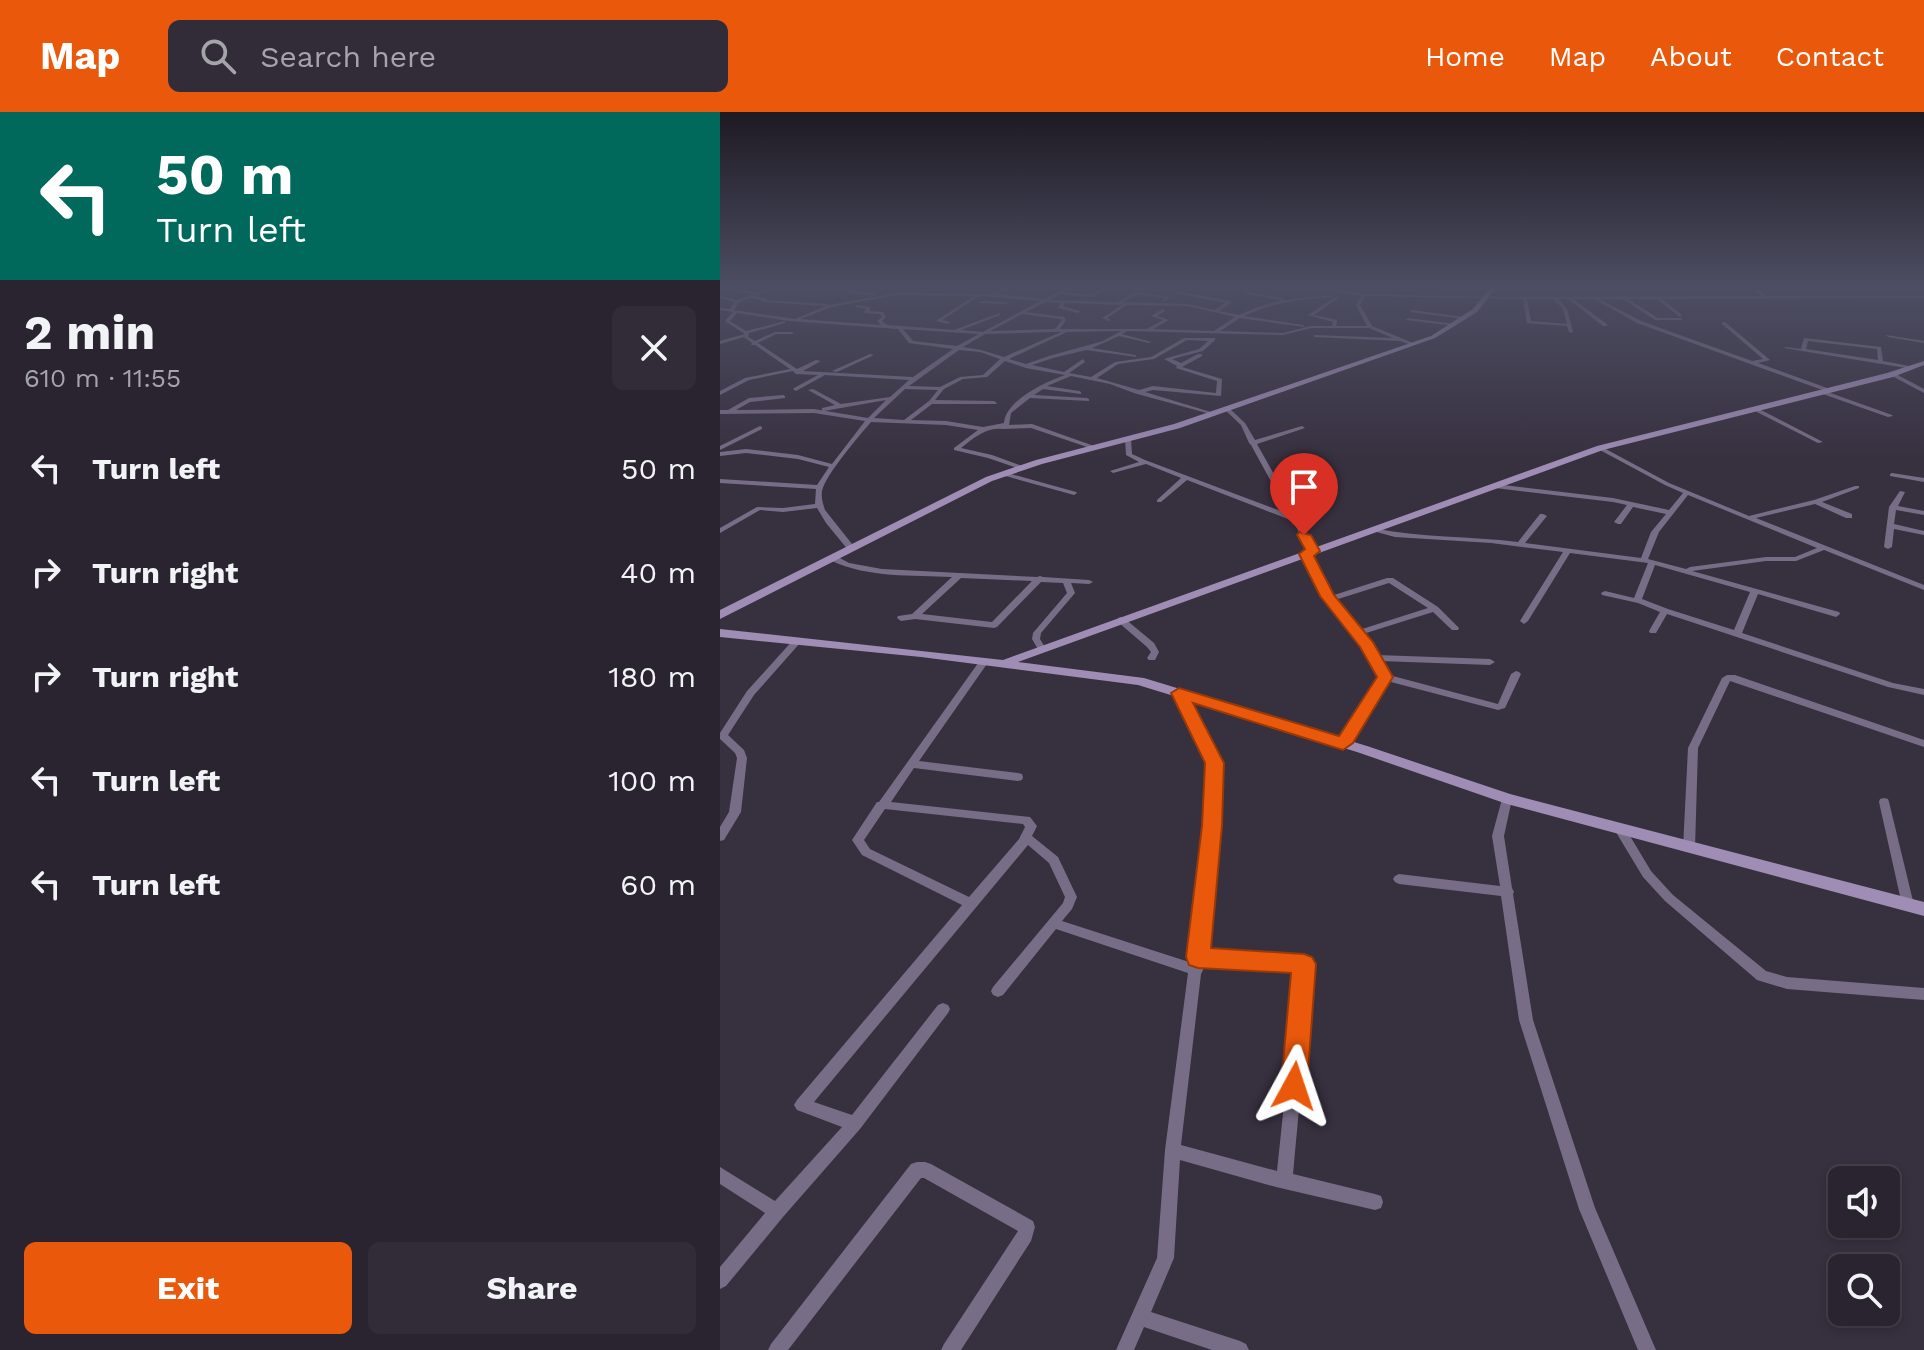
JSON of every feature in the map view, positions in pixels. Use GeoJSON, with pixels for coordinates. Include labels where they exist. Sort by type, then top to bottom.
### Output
{"type":"FeatureCollection","features":[{"type":"Feature","properties":{"kind":"street"},"geometry":{"type":"LineString","coordinates":[[756,346],[794,371],[914,379]]}},
{"type":"Feature","properties":{"kind":"street"},"geometry":{"type":"LineString","coordinates":[[939,346],[986,353],[1026,366],[1092,379],[1212,414]]}},
{"type":"Feature","properties":{"kind":"street"},"geometry":{"type":"LineString","coordinates":[[852,549],[820,505],[819,487],[868,420],[889,398],[960,346]]}},
{"type":"Feature","properties":{"kind":"street"},"geometry":{"type":"LineString","coordinates":[[905,422],[931,402],[941,389],[962,378],[985,376],[1003,359],[1031,346]]}},
{"type":"Feature","properties":{"kind":"street"},"geometry":{"type":"LineString","coordinates":[[1026,366],[1047,355],[1088,346]]}},
{"type":"Feature","properties":{"kind":"street"},"geometry":{"type":"LineString","coordinates":[[1092,379],[1117,363],[1152,358],[1174,346]]}},
{"type":"Feature","properties":{"kind":"street"},"geometry":{"type":"LineString","coordinates":[[1136,392],[1153,388],[1216,396],[1221,394],[1220,380],[1180,369],[1180,365],[1167,359],[1201,350],[1206,346]]}},
{"type":"Feature","properties":{"kind":"street"},"geometry":{"type":"LineString","coordinates":[[720,615],[1004,474],[1212,414],[1406,346]]}},
{"type":"Feature","properties":{"kind":"street"},"geometry":{"type":"LineString","coordinates":[[1705,346],[1890,416]]}},
{"type":"Feature","properties":{"kind":"street"},"geometry":{"type":"LineString","coordinates":[[1750,346],[1767,360],[1752,363]]}},
{"type":"Feature","properties":{"kind":"street"},"geometry":{"type":"LineString","coordinates":[[1803,350],[1804,346]]}},
{"type":"Feature","properties":{"kind":"street"},"geometry":{"type":"LineString","coordinates":[[1861,346],[1879,348],[1881,361]]}},
{"type":"Feature","properties":{"kind":"street"},"geometry":{"type":"LineString","coordinates":[[1082,348],[1140,357]]}},
{"type":"Feature","properties":{"kind":"street"},"geometry":{"type":"LineString","coordinates":[[1786,348],[1912,367]]}},
{"type":"Feature","properties":{"kind":"street"},"geometry":{"type":"LineString","coordinates":[[796,389],[872,355]]}},
{"type":"Feature","properties":{"kind":"street"},"geometry":{"type":"LineString","coordinates":[[1180,365],[1200,355]]}},
{"type":"Feature","properties":{"kind":"street"},"geometry":{"type":"LineString","coordinates":[[720,393],[747,379],[794,371],[818,361]]}},
{"type":"Feature","properties":{"kind":"street"},"geometry":{"type":"LineString","coordinates":[[1002,427],[1008,421],[1008,413],[1027,396],[1069,374],[1083,361]]}},
{"type":"Feature","properties":{"kind":"street"},"geometry":{"type":"LineString","coordinates":[[1003,663],[1600,448],[1892,374],[1924,363]]}},
{"type":"Feature","properties":{"kind":"street"},"geometry":{"type":"LineString","coordinates":[[1892,374],[1924,391]]}},
{"type":"Feature","properties":{"kind":"street"},"geometry":{"type":"LineString","coordinates":[[904,387],[941,389]]}},
{"type":"Feature","properties":{"kind":"street"},"geometry":{"type":"LineString","coordinates":[[1041,387],[1079,393]]}},
{"type":"Feature","properties":{"kind":"street"},"geometry":{"type":"LineString","coordinates":[[811,390],[841,405]]}},
{"type":"Feature","properties":{"kind":"street"},"geometry":{"type":"LineString","coordinates":[[1027,396],[1087,400]]}},
{"type":"Feature","properties":{"kind":"street"},"geometry":{"type":"LineString","coordinates":[[724,412],[748,401],[783,397]]}},
{"type":"Feature","properties":{"kind":"street"},"geometry":{"type":"LineString","coordinates":[[814,411],[889,398]]}},
{"type":"Feature","properties":{"kind":"street"},"geometry":{"type":"LineString","coordinates":[[931,402],[994,403]]}},
{"type":"Feature","properties":{"kind":"street"},"geometry":{"type":"LineString","coordinates":[[1227,409],[1238,416],[1295,519],[1330,599],[1376,658],[1385,677],[1498,707],[1502,706],[1516,674]]}},
{"type":"Feature","properties":{"kind":"street"},"geometry":{"type":"LineString","coordinates":[[1755,409],[1820,442]]}},
{"type":"Feature","properties":{"kind":"street"},"geometry":{"type":"LineString","coordinates":[[724,412],[814,411],[868,420],[946,423],[983,429],[1032,426],[1095,448]]}},
{"type":"Feature","properties":{"kind":"street"},"geometry":{"type":"LineString","coordinates":[[720,451],[760,428]]}},
{"type":"Feature","properties":{"kind":"street"},"geometry":{"type":"LineString","coordinates":[[1252,443],[1302,428]]}},
{"type":"Feature","properties":{"kind":"street"},"geometry":{"type":"LineString","coordinates":[[983,429],[956,449],[990,456],[1023,468]]}},
{"type":"Feature","properties":{"kind":"street"},"geometry":{"type":"LineString","coordinates":[[1128,439],[1129,455],[1295,519]]}},
{"type":"Feature","properties":{"kind":"street"},"geometry":{"type":"LineString","coordinates":[[1600,448],[1747,519],[1924,588]]}},
{"type":"Feature","properties":{"kind":"street"},"geometry":{"type":"LineString","coordinates":[[720,451],[798,457],[833,466]]}},
{"type":"Feature","properties":{"kind":"street"},"geometry":{"type":"LineString","coordinates":[[1113,471],[1142,461]]}},
{"type":"Feature","properties":{"kind":"street"},"geometry":{"type":"LineString","coordinates":[[1004,474],[1074,493]]}},
{"type":"Feature","properties":{"kind":"street"},"geometry":{"type":"LineString","coordinates":[[1892,475],[1924,480]]}},
{"type":"Feature","properties":{"kind":"street"},"geometry":{"type":"LineString","coordinates":[[1159,501],[1186,477]]}},
{"type":"Feature","properties":{"kind":"street"},"geometry":{"type":"LineString","coordinates":[[723,478],[819,487]]}},
{"type":"Feature","properties":{"kind":"street"},"geometry":{"type":"LineString","coordinates":[[1495,486],[1632,503],[1671,513]]}},
{"type":"Feature","properties":{"kind":"street"},"geometry":{"type":"LineString","coordinates":[[1747,519],[1816,502],[1857,487]]}},
{"type":"Feature","properties":{"kind":"street"},"geometry":{"type":"LineString","coordinates":[[1637,601],[1655,532],[1687,492]]}},
{"type":"Feature","properties":{"kind":"street"},"geometry":{"type":"LineString","coordinates":[[1888,547],[1894,507],[1902,492]]}},
{"type":"Feature","properties":{"kind":"street"},"geometry":{"type":"LineString","coordinates":[[1816,502],[1849,516]]}},
{"type":"Feature","properties":{"kind":"street"},"geometry":{"type":"LineString","coordinates":[[1618,522],[1632,503]]}},
{"type":"Feature","properties":{"kind":"street"},"geometry":{"type":"LineString","coordinates":[[720,531],[759,508],[783,510],[820,505]]}},
{"type":"Feature","properties":{"kind":"street"},"geometry":{"type":"LineString","coordinates":[[1894,507],[1924,513]]}},
{"type":"Feature","properties":{"kind":"street"},"geometry":{"type":"LineString","coordinates":[[1520,544],[1543,516]]}},
{"type":"Feature","properties":{"kind":"street"},"geometry":{"type":"LineString","coordinates":[[1892,526],[1924,533]]}},
{"type":"Feature","properties":{"kind":"street"},"geometry":{"type":"LineString","coordinates":[[1373,530],[1395,535],[1520,544],[1648,562],[1836,614]]}},
{"type":"Feature","properties":{"kind":"street"},"geometry":{"type":"LineString","coordinates":[[1680,569],[1766,559],[1796,559],[1821,549]]}},
{"type":"Feature","properties":{"kind":"street"},"geometry":{"type":"LineString","coordinates":[[1524,621],[1568,550]]}},
{"type":"Feature","properties":{"kind":"street"},"geometry":{"type":"LineString","coordinates":[[835,559],[859,568],[957,577],[1089,582]]}},
{"type":"Feature","properties":{"kind":"street"},"geometry":{"type":"LineString","coordinates":[[915,616],[957,577]]}},
{"type":"Feature","properties":{"kind":"street"},"geometry":{"type":"LineString","coordinates":[[901,618],[915,616],[994,625],[1040,578]]}},
{"type":"Feature","properties":{"kind":"street"},"geometry":{"type":"LineString","coordinates":[[1042,649],[1036,639],[1037,633],[1071,593],[1066,580]]}},
{"type":"Feature","properties":{"kind":"street"},"geometry":{"type":"LineString","coordinates":[[1330,599],[1390,580],[1435,609],[1455,628]]}},
{"type":"Feature","properties":{"kind":"street"},"geometry":{"type":"LineString","coordinates":[[1737,634],[1735,631],[1755,591]]}},
{"type":"Feature","properties":{"kind":"street"},"geometry":{"type":"LineString","coordinates":[[1605,593],[1891,685],[1924,692]]}},
{"type":"Feature","properties":{"kind":"street"},"geometry":{"type":"LineString","coordinates":[[1357,633],[1435,609]]}},
{"type":"Feature","properties":{"kind":"street"},"geometry":{"type":"LineString","coordinates":[[1653,631],[1665,611]]}},
{"type":"Feature","properties":{"kind":"street"},"geometry":{"type":"LineString","coordinates":[[1121,620],[1151,645],[1155,652],[1152,658]]}},
{"type":"Feature","properties":{"kind":"street"},"geometry":{"type":"LineString","coordinates":[[720,633],[1003,663],[1139,681],[1343,743],[1507,799],[1924,909]]}},
{"type":"Feature","properties":{"kind":"street"},"geometry":{"type":"LineString","coordinates":[[720,837],[735,812],[742,768],[740,752],[723,736],[750,693],[797,641]]}},
{"type":"Feature","properties":{"kind":"street"},"geometry":{"type":"LineString","coordinates":[[1376,658],[1490,662]]}},
{"type":"Feature","properties":{"kind":"street"},"geometry":{"type":"LineString","coordinates":[[971,904],[859,846],[861,833],[984,661]]}},
{"type":"Feature","properties":{"kind":"street"},"geometry":{"type":"LineString","coordinates":[[1343,743],[1385,677]]}},
{"type":"Feature","properties":{"kind":"street"},"geometry":{"type":"LineString","coordinates":[[1689,848],[1693,748],[1727,678],[1735,678],[1924,744]]}},
{"type":"Feature","properties":{"kind":"street"},"geometry":{"type":"LineString","coordinates":[[1125,1350],[1165,1258],[1173,1150],[1212,826],[1215,763],[1179,693]]}},
{"type":"Feature","properties":{"kind":"street"},"geometry":{"type":"LineString","coordinates":[[910,764],[1018,777]]}},
{"type":"Feature","properties":{"kind":"street"},"geometry":{"type":"LineString","coordinates":[[1507,799],[1498,836],[1526,1020],[1587,1209],[1647,1350]]}},
{"type":"Feature","properties":{"kind":"street"},"geometry":{"type":"LineString","coordinates":[[1884,802],[1908,905]]}},
{"type":"Feature","properties":{"kind":"street"},"geometry":{"type":"LineString","coordinates":[[855,1124],[802,1105],[1026,837],[1031,826],[1026,820],[881,805]]}},
{"type":"Feature","properties":{"kind":"street"},"geometry":{"type":"LineString","coordinates":[[1620,829],[1647,874],[1669,898],[1762,976],[1787,983],[1924,994]]}},
{"type":"Feature","properties":{"kind":"street"},"geometry":{"type":"LineString","coordinates":[[998,991],[1068,905],[1070,892],[1049,854],[1026,837]]}},
{"type":"Feature","properties":{"kind":"street"},"geometry":{"type":"LineString","coordinates":[[1399,879],[1508,892]]}},
{"type":"Feature","properties":{"kind":"street"},"geometry":{"type":"LineString","coordinates":[[1052,923],[1197,964],[1304,964],[1283,1180]]}},
{"type":"Feature","properties":{"kind":"street"},"geometry":{"type":"LineString","coordinates":[[720,1280],[855,1124],[943,1009]]}},
{"type":"Feature","properties":{"kind":"street"},"geometry":{"type":"LineString","coordinates":[[1173,1150],[1375,1202]]}},
{"type":"Feature","properties":{"kind":"street"},"geometry":{"type":"LineString","coordinates":[[777,1350],[917,1170],[925,1170],[1027,1227],[950,1350]]}},
{"type":"Feature","properties":{"kind":"street"},"geometry":{"type":"LineString","coordinates":[[720,1175],[777,1211]]}},
{"type":"Feature","properties":{"kind":"street"},"geometry":{"type":"LineString","coordinates":[[1140,1317],[1240,1350]]}},
{"type":"Feature","properties":{"kind":"route"},"geometry":{"type":"LineString","coordinates":[[1294,1086],[1304,964],[1198,957],[1212,826],[1215,763],[1179,693],[1343,743],[1385,677],[1375,656],[1319,582],[1306,554],[1313,551],[1304,535]]}}]}
